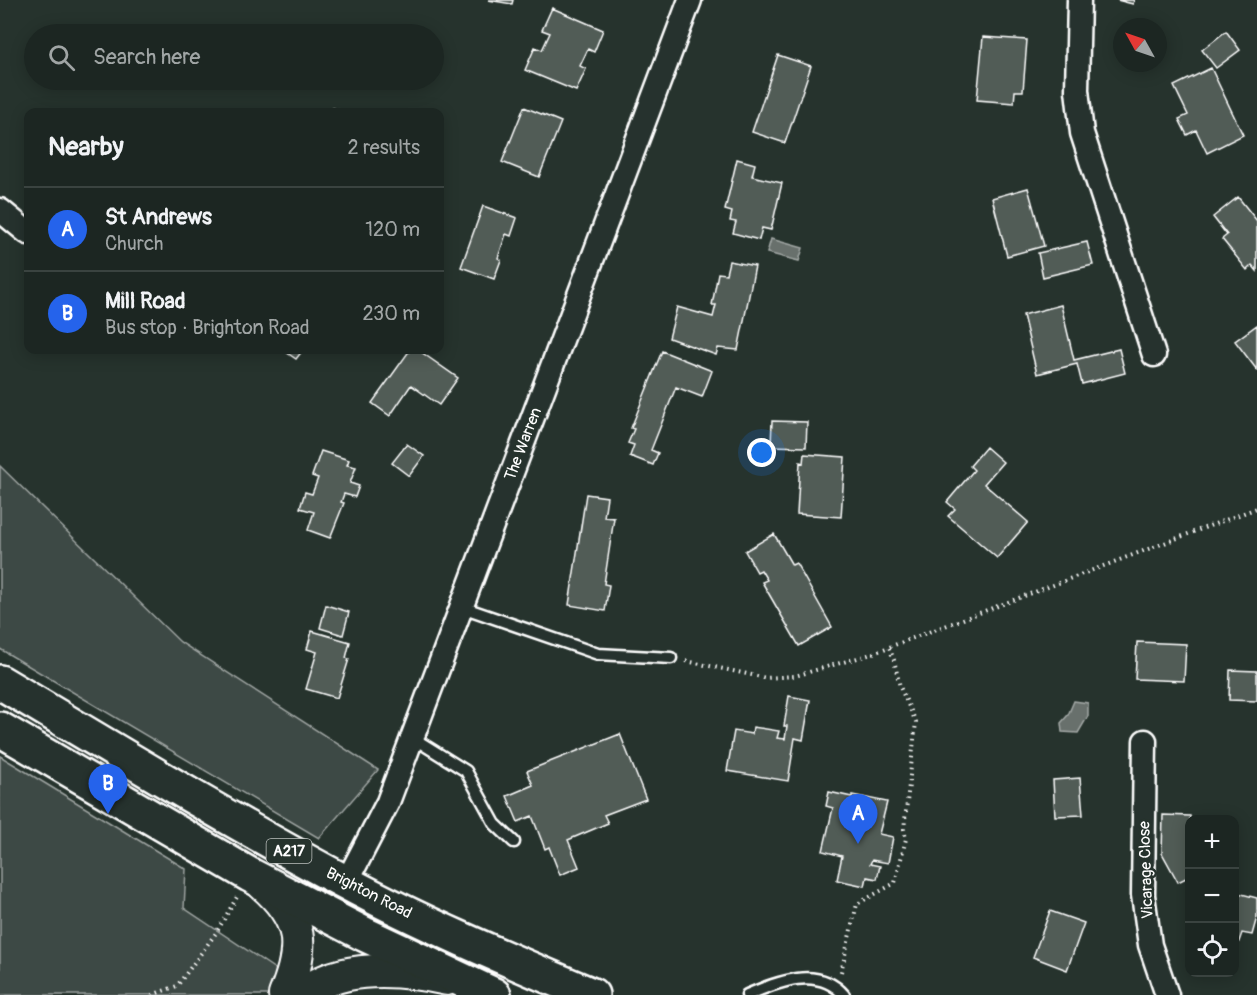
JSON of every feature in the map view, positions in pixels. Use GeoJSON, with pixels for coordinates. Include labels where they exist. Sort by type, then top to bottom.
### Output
{"type":"FeatureCollection","features":[{"type":"Feature","properties":{"kind":"highway","name":"Brighton Road"},"geometry":{"type":"LineString","coordinates":[[0,682],[243,826],[346,883],[493,952],[592,995]]}},
{"type":"Feature","properties":{"kind":"highway","name":"A217"},"geometry":{"type":"LineString","coordinates":[[0,729],[254,877],[364,934],[483,990]]}},
{"type":"Feature","properties":{"kind":"main road"},"geometry":{"type":"LineString","coordinates":[[254,877],[276,895],[290,913],[297,931],[298,952],[294,972],[285,995]]}},
{"type":"Feature","properties":{"kind":"main road"},"geometry":{"type":"LineString","coordinates":[[303,995],[333,978],[361,972],[388,971],[417,973],[483,990]]}},
{"type":"Feature","properties":{"kind":"street","name":"The Warren"},"geometry":{"type":"LineString","coordinates":[[346,883],[388,802],[690,0]]}},
{"type":"Feature","properties":{"kind":"street"},"geometry":{"type":"LineString","coordinates":[[1079,0],[1077,90],[1082,133],[1154,355]]}},
{"type":"Feature","properties":{"kind":"street"},"geometry":{"type":"LineString","coordinates":[[0,210],[24,230]]}},
{"type":"Feature","properties":{"kind":"street","name":"Vicarage Close"},"geometry":{"type":"LineString","coordinates":[[1145,741],[1143,895],[1150,945],[1167,995]]}},
{"type":"Feature","properties":{"kind":"lane"},"geometry":{"type":"LineString","coordinates":[[462,607],[598,654],[671,658]]}},
{"type":"Feature","properties":{"kind":"lane"},"geometry":{"type":"LineString","coordinates":[[412,738],[466,771],[495,824],[514,842]]}},
{"type":"Feature","properties":{"kind":"lane"},"geometry":{"type":"LineString","coordinates":[[747,995],[782,982],[803,978],[818,979],[841,991]]}},
{"type":"Feature","properties":{"kind":"path"},"geometry":{"type":"LineString","coordinates":[[671,658],[766,678],[795,676],[824,669],[889,647],[1257,508]]}},
{"type":"Feature","properties":{"kind":"path"},"geometry":{"type":"LineString","coordinates":[[841,991],[857,904],[895,883],[906,839],[904,829],[916,722],[900,687],[889,647]]}},
{"type":"Feature","properties":{"kind":"path"},"geometry":{"type":"LineString","coordinates":[[152,995],[177,986],[254,877]]}},
{"type":"Feature","properties":{"kind":"shaded area"},"geometry":{"type":"Polygon","coordinates":[[[771,239],[803,248],[799,261],[767,253],[771,239]]]}},
{"type":"Feature","properties":{"kind":"shaded area"},"geometry":{"type":"Polygon","coordinates":[[[0,466],[180,642],[378,770],[319,838],[0,649],[0,466]]]}},
{"type":"Feature","properties":{"kind":"shaded area"},"geometry":{"type":"Polygon","coordinates":[[[1074,701],[1088,703],[1088,716],[1078,733],[1062,732],[1061,723],[1068,715],[1074,701]]]}},
{"type":"Feature","properties":{"kind":"shaded area"},"geometry":{"type":"Polygon","coordinates":[[[0,756],[186,869],[184,908],[281,973],[275,995],[0,995],[0,756]]]}},
{"type":"Feature","properties":{"kind":"building"},"geometry":{"type":"Polygon","coordinates":[[[488,0],[513,0],[512,4],[488,0]]]}},
{"type":"Feature","properties":{"kind":"building"},"geometry":{"type":"Polygon","coordinates":[[[1117,0],[1134,0],[1133,4],[1117,0]]]}},
{"type":"Feature","properties":{"kind":"building"},"geometry":{"type":"Polygon","coordinates":[[[552,8],[603,30],[594,52],[588,49],[580,66],[586,69],[576,91],[525,70],[535,47],[542,50],[550,33],[542,30],[552,8]]]}},
{"type":"Feature","properties":{"kind":"building"},"geometry":{"type":"Polygon","coordinates":[[[1226,31],[1240,50],[1216,68],[1202,50],[1226,31]]]}},
{"type":"Feature","properties":{"kind":"building"},"geometry":{"type":"Polygon","coordinates":[[[983,37],[1027,40],[1023,91],[1015,91],[1014,103],[977,100],[983,37]]]}},
{"type":"Feature","properties":{"kind":"building"},"geometry":{"type":"Polygon","coordinates":[[[778,55],[811,66],[785,143],[752,132],[778,55]]]}},
{"type":"Feature","properties":{"kind":"building"},"geometry":{"type":"Polygon","coordinates":[[[1211,68],[1243,135],[1207,153],[1196,130],[1187,135],[1179,119],[1188,115],[1174,86],[1211,68]]]}},
{"type":"Feature","properties":{"kind":"building"},"geometry":{"type":"Polygon","coordinates":[[[524,107],[561,122],[539,177],[502,162],[524,107]]]}},
{"type":"Feature","properties":{"kind":"building"},"geometry":{"type":"Polygon","coordinates":[[[737,159],[755,164],[752,176],[782,183],[771,230],[762,228],[759,240],[733,233],[736,222],[730,221],[732,212],[725,210],[737,159]]]}},
{"type":"Feature","properties":{"kind":"building"},"geometry":{"type":"Polygon","coordinates":[[[1028,188],[1044,246],[1007,256],[992,198],[1028,188]]]}},
{"type":"Feature","properties":{"kind":"building"},"geometry":{"type":"Polygon","coordinates":[[[1238,197],[1257,221],[1257,271],[1252,265],[1247,270],[1222,239],[1227,235],[1213,217],[1238,197]]]}},
{"type":"Feature","properties":{"kind":"building"},"geometry":{"type":"Polygon","coordinates":[[[483,206],[517,218],[511,236],[506,234],[498,258],[501,260],[494,279],[461,267],[483,206]]]}},
{"type":"Feature","properties":{"kind":"building"},"geometry":{"type":"Polygon","coordinates":[[[1087,242],[1093,265],[1043,277],[1038,253],[1087,242]]]}},
{"type":"Feature","properties":{"kind":"building"},"geometry":{"type":"Polygon","coordinates":[[[729,261],[755,266],[738,350],[718,348],[716,355],[669,338],[677,307],[713,317],[716,305],[712,305],[718,273],[726,274],[729,261]]]}},
{"type":"Feature","properties":{"kind":"building"},"geometry":{"type":"Polygon","coordinates":[[[1061,305],[1074,360],[1119,349],[1125,373],[1082,384],[1077,364],[1037,374],[1023,315],[1061,305]]]}},
{"type":"Feature","properties":{"kind":"building"},"geometry":{"type":"Polygon","coordinates":[[[1257,325],[1257,370],[1235,341],[1257,325]]]}},
{"type":"Feature","properties":{"kind":"building"},"geometry":{"type":"Polygon","coordinates":[[[662,351],[712,371],[702,397],[676,387],[651,450],[658,453],[653,465],[630,456],[634,445],[628,443],[634,429],[631,428],[662,351]]]}},
{"type":"Feature","properties":{"kind":"building"},"geometry":{"type":"Polygon","coordinates":[[[289,354],[300,354],[296,359],[289,354]]]}},
{"type":"Feature","properties":{"kind":"building"},"geometry":{"type":"Polygon","coordinates":[[[407,354],[424,354],[458,378],[439,405],[411,385],[390,416],[372,403],[407,354]]]}},
{"type":"Feature","properties":{"kind":"building"},"geometry":{"type":"Polygon","coordinates":[[[772,421],[807,422],[806,447],[771,446],[772,421]]]}},
{"type":"Feature","properties":{"kind":"building"},"geometry":{"type":"Polygon","coordinates":[[[407,444],[424,456],[409,476],[392,463],[407,444]]]}},
{"type":"Feature","properties":{"kind":"building"},"geometry":{"type":"Polygon","coordinates":[[[986,447],[1003,462],[984,484],[1028,522],[997,558],[948,516],[955,509],[947,502],[974,470],[970,466],[986,447]]]}},
{"type":"Feature","properties":{"kind":"building"},"geometry":{"type":"Polygon","coordinates":[[[321,451],[349,460],[347,465],[356,467],[350,483],[359,486],[355,497],[344,494],[341,502],[344,503],[330,538],[308,530],[314,512],[300,508],[305,492],[312,494],[318,478],[312,476],[321,451]]]}},
{"type":"Feature","properties":{"kind":"building"},"geometry":{"type":"Polygon","coordinates":[[[804,454],[845,457],[841,517],[797,514],[800,462],[803,463],[804,454]]]}},
{"type":"Feature","properties":{"kind":"building"},"geometry":{"type":"Polygon","coordinates":[[[586,494],[607,497],[604,517],[614,518],[604,584],[609,585],[605,611],[569,605],[586,494]]]}},
{"type":"Feature","properties":{"kind":"building"},"geometry":{"type":"Polygon","coordinates":[[[774,534],[792,565],[796,563],[832,627],[799,646],[762,582],[767,580],[761,570],[757,572],[745,551],[774,534]]]}},
{"type":"Feature","properties":{"kind":"building"},"geometry":{"type":"Polygon","coordinates":[[[326,605],[349,612],[343,635],[320,628],[326,605]]]}},
{"type":"Feature","properties":{"kind":"building"},"geometry":{"type":"Polygon","coordinates":[[[312,631],[350,642],[346,658],[349,659],[337,698],[306,689],[317,652],[307,649],[312,631]]]}},
{"type":"Feature","properties":{"kind":"building"},"geometry":{"type":"Polygon","coordinates":[[[1137,642],[1186,644],[1184,681],[1135,679],[1137,642]]]}},
{"type":"Feature","properties":{"kind":"building"},"geometry":{"type":"Polygon","coordinates":[[[1230,670],[1257,671],[1257,701],[1229,700],[1230,670]]]}},
{"type":"Feature","properties":{"kind":"building"},"geometry":{"type":"Polygon","coordinates":[[[789,696],[810,700],[803,740],[795,738],[788,781],[727,771],[734,731],[752,734],[753,727],[779,731],[777,738],[785,739],[787,726],[784,726],[789,696]]]}},
{"type":"Feature","properties":{"kind":"building"},"geometry":{"type":"Polygon","coordinates":[[[620,734],[646,799],[604,815],[608,823],[568,840],[579,867],[560,875],[549,847],[545,849],[532,816],[518,822],[507,796],[533,785],[527,771],[620,734]]]}},
{"type":"Feature","properties":{"kind":"building"},"geometry":{"type":"Polygon","coordinates":[[[1080,778],[1083,815],[1055,816],[1053,780],[1080,778]]]}},
{"type":"Feature","properties":{"kind":"building"},"geometry":{"type":"Polygon","coordinates":[[[829,792],[887,802],[879,834],[893,837],[888,863],[872,860],[870,864],[880,866],[877,879],[867,877],[865,886],[837,880],[842,856],[823,851],[833,808],[826,806],[829,792]]]}},
{"type":"Feature","properties":{"kind":"building"},"geometry":{"type":"Polygon","coordinates":[[[1163,815],[1185,816],[1185,878],[1178,882],[1162,853],[1163,815]]]}},
{"type":"Feature","properties":{"kind":"building"},"geometry":{"type":"Polygon","coordinates":[[[1239,893],[1257,898],[1257,917],[1252,935],[1242,933],[1239,942],[1239,893]]]}},
{"type":"Feature","properties":{"kind":"building"},"geometry":{"type":"Polygon","coordinates":[[[1050,911],[1084,923],[1067,970],[1033,957],[1050,911]]]}},
{"type":"Feature","properties":{"kind":"place","name":"Mill Road"},"geometry":{"type":"Point","coordinates":[108,814]}},
{"type":"Feature","properties":{"kind":"place","name":"St Andrews"},"geometry":{"type":"Point","coordinates":[858,844]}}]}
